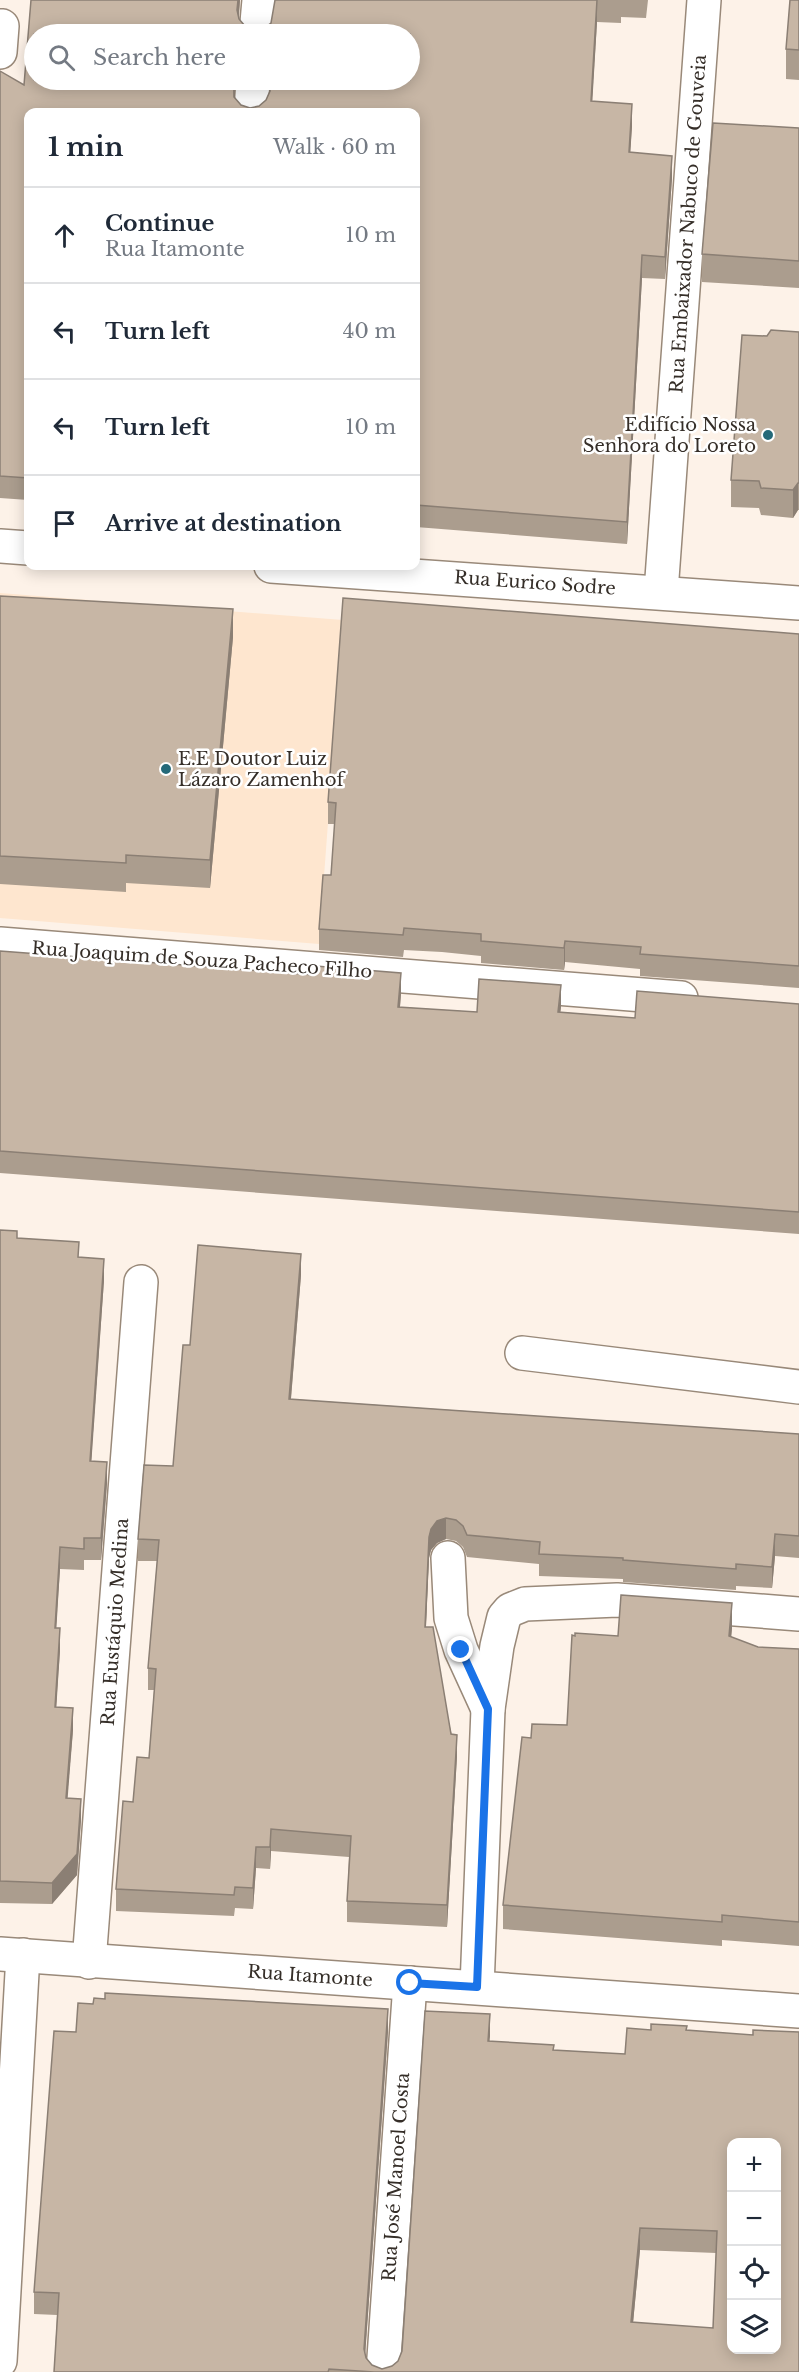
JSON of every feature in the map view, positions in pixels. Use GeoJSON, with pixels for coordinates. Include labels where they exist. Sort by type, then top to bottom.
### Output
{"type":"FeatureCollection","features":[{"type":"Feature","properties":{"kind":"street"},"geometry":{"type":"LineString","coordinates":[[257,24],[259,0]]}},
{"type":"Feature","properties":{"kind":"street","name":"Rua Embaixador Nabuco de Gouveia"},"geometry":{"type":"LineString","coordinates":[[661,592],[704,0]]}},
{"type":"Feature","properties":{"kind":"street"},"geometry":{"type":"LineString","coordinates":[[251,108],[252,90]]}},
{"type":"Feature","properties":{"kind":"street"},"geometry":{"type":"LineString","coordinates":[[0,546],[24,548]]}},
{"type":"Feature","properties":{"kind":"street","name":"Rua Eurico Sodre"},"geometry":{"type":"LineString","coordinates":[[332,570],[799,603]]}},
{"type":"Feature","properties":{"kind":"street","name":"Rua Joaquim de Souza Pacheco Filho"},"geometry":{"type":"LineString","coordinates":[[0,944],[716,1000]]}},
{"type":"Feature","properties":{"kind":"street","name":"Rua Eustáquio Medina"},"geometry":{"type":"LineString","coordinates":[[89,1962],[141,1282]]}},
{"type":"Feature","properties":{"kind":"street"},"geometry":{"type":"LineString","coordinates":[[522,1353],[799,1387]]}},
{"type":"Feature","properties":{"kind":"street"},"geometry":{"type":"LineString","coordinates":[[448,1558],[451,1618],[461,1650],[488,1709]]}},
{"type":"Feature","properties":{"kind":"street"},"geometry":{"type":"LineString","coordinates":[[477,1987],[488,1709],[497,1646],[504,1617],[510,1610],[525,1604],[617,1600],[799,1614]]}},
{"type":"Feature","properties":{"kind":"street"},"geometry":{"type":"LineString","coordinates":[[0,2361],[12,1954]]}},
{"type":"Feature","properties":{"kind":"street","name":"Rua Itamonte"},"geometry":{"type":"LineString","coordinates":[[12,1954],[89,1962],[799,2011]]}},
{"type":"Feature","properties":{"kind":"street","name":"Rua José Manoel Costa"},"geometry":{"type":"LineString","coordinates":[[382,2372],[410,1983]]}},
{"type":"Feature","properties":{"kind":"shaded area","name":"E.E Doutor Luiz Lázaro Zamenhof"},"geometry":{"type":"Polygon","coordinates":[[[0,593],[343,620],[319,944],[0,918],[0,593]]]}},
{"type":"Feature","properties":{"kind":"building"},"geometry":{"type":"Polygon","coordinates":[[[31,0],[238,0],[239,19],[243,24],[29,24],[31,0]]]}},
{"type":"Feature","properties":{"kind":"building"},"geometry":{"type":"Polygon","coordinates":[[[275,0],[597,0],[591,101],[632,104],[629,152],[672,156],[665,257],[642,255],[627,522],[420,505],[420,108],[250,108],[259,106],[266,100],[270,90],[420,90],[420,24],[270,24],[275,0]]]}},
{"type":"Feature","properties":{"kind":"building"},"geometry":{"type":"Polygon","coordinates":[[[790,0],[799,0],[799,50],[786,49],[790,0]]]}},
{"type":"Feature","properties":{"kind":"building"},"geometry":{"type":"Polygon","coordinates":[[[0,71],[24,85],[24,90],[234,90],[234,97],[241,105],[250,108],[24,108],[24,478],[0,476],[0,71]]]}},
{"type":"Feature","properties":{"kind":"building"},"geometry":{"type":"Polygon","coordinates":[[[713,123],[799,128],[799,261],[702,254],[713,123]]]}},
{"type":"Feature","properties":{"kind":"building","name":"Edifício Nossa Senhora do Loreto"},"geometry":{"type":"Polygon","coordinates":[[[771,330],[799,332],[799,483],[793,490],[761,488],[759,481],[731,480],[742,335],[767,336],[771,330]]]}},
{"type":"Feature","properties":{"kind":"building"},"geometry":{"type":"Polygon","coordinates":[[[0,596],[233,609],[210,860],[126,855],[126,863],[0,856],[0,596]]]}},
{"type":"Feature","properties":{"kind":"building"},"geometry":{"type":"Polygon","coordinates":[[[343,598],[799,634],[799,966],[640,954],[641,947],[565,941],[564,948],[481,941],[481,934],[404,928],[403,935],[319,929],[323,875],[331,875],[336,803],[328,802],[343,598]]]}},
{"type":"Feature","properties":{"kind":"building"},"geometry":{"type":"Polygon","coordinates":[[[0,951],[315,975],[316,966],[401,973],[398,1007],[477,1012],[479,979],[561,985],[558,1012],[635,1018],[637,991],[799,1004],[799,1212],[0,1151],[0,951]]]}},
{"type":"Feature","properties":{"kind":"building"},"geometry":{"type":"Polygon","coordinates":[[[0,1230],[17,1231],[17,1238],[79,1242],[78,1257],[104,1259],[90,1461],[107,1462],[101,1538],[84,1538],[84,1549],[60,1547],[55,1628],[60,1628],[55,1707],[73,1708],[66,1798],[81,1799],[77,1854],[52,1883],[0,1881],[0,1230]]]}},
{"type":"Feature","properties":{"kind":"building"},"geometry":{"type":"Polygon","coordinates":[[[198,1245],[301,1254],[289,1399],[799,1434],[799,1536],[775,1534],[772,1567],[736,1564],[736,1569],[623,1560],[623,1558],[539,1554],[540,1542],[467,1535],[463,1526],[456,1520],[446,1518],[437,1521],[431,1529],[425,1627],[433,1627],[451,1734],[457,1735],[447,1905],[347,1901],[351,1836],[271,1829],[270,1847],[256,1847],[253,1888],[235,1887],[234,1895],[116,1889],[123,1801],[133,1802],[137,1757],[149,1758],[156,1669],[148,1668],[159,1540],[138,1539],[144,1465],[173,1466],[183,1345],[190,1345],[198,1245]]]}},
{"type":"Feature","properties":{"kind":"building"},"geometry":{"type":"Polygon","coordinates":[[[621,1595],[732,1603],[729,1636],[758,1647],[799,1649],[799,1922],[722,1915],[722,1922],[503,1905],[522,1737],[531,1738],[532,1724],[567,1725],[572,1635],[575,1636],[575,1633],[618,1636],[621,1595]]]}},
{"type":"Feature","properties":{"kind":"building"},"geometry":{"type":"Polygon","coordinates":[[[105,1993],[388,2009],[364,2349],[366,2358],[372,2365],[382,2369],[398,2361],[402,2351],[425,2011],[490,2014],[488,2041],[554,2045],[553,2050],[625,2054],[627,2028],[651,2030],[651,2024],[687,2026],[686,2030],[753,2035],[753,2030],[799,2032],[799,2372],[374,2372],[329,2369],[328,2372],[54,2372],[59,2293],[34,2292],[54,2031],[76,2032],[78,2003],[93,2004],[94,1998],[105,1999],[105,1993]],[[640,2228],[631,2322],[713,2328],[717,2231],[640,2228]]]}},
{"type":"Feature","properties":{"kind":"place","name":"Edifício Nossa Senhora do Loreto"},"geometry":{"type":"Point","coordinates":[768,435]}},
{"type":"Feature","properties":{"kind":"place","name":"E.E Doutor Luiz Lázaro Zamenhof"},"geometry":{"type":"Point","coordinates":[166,769]}},
{"type":"Feature","properties":{"kind":"route"},"geometry":{"type":"LineString","coordinates":[[410,1983],[477,1987],[488,1709],[461,1650]]}}]}
